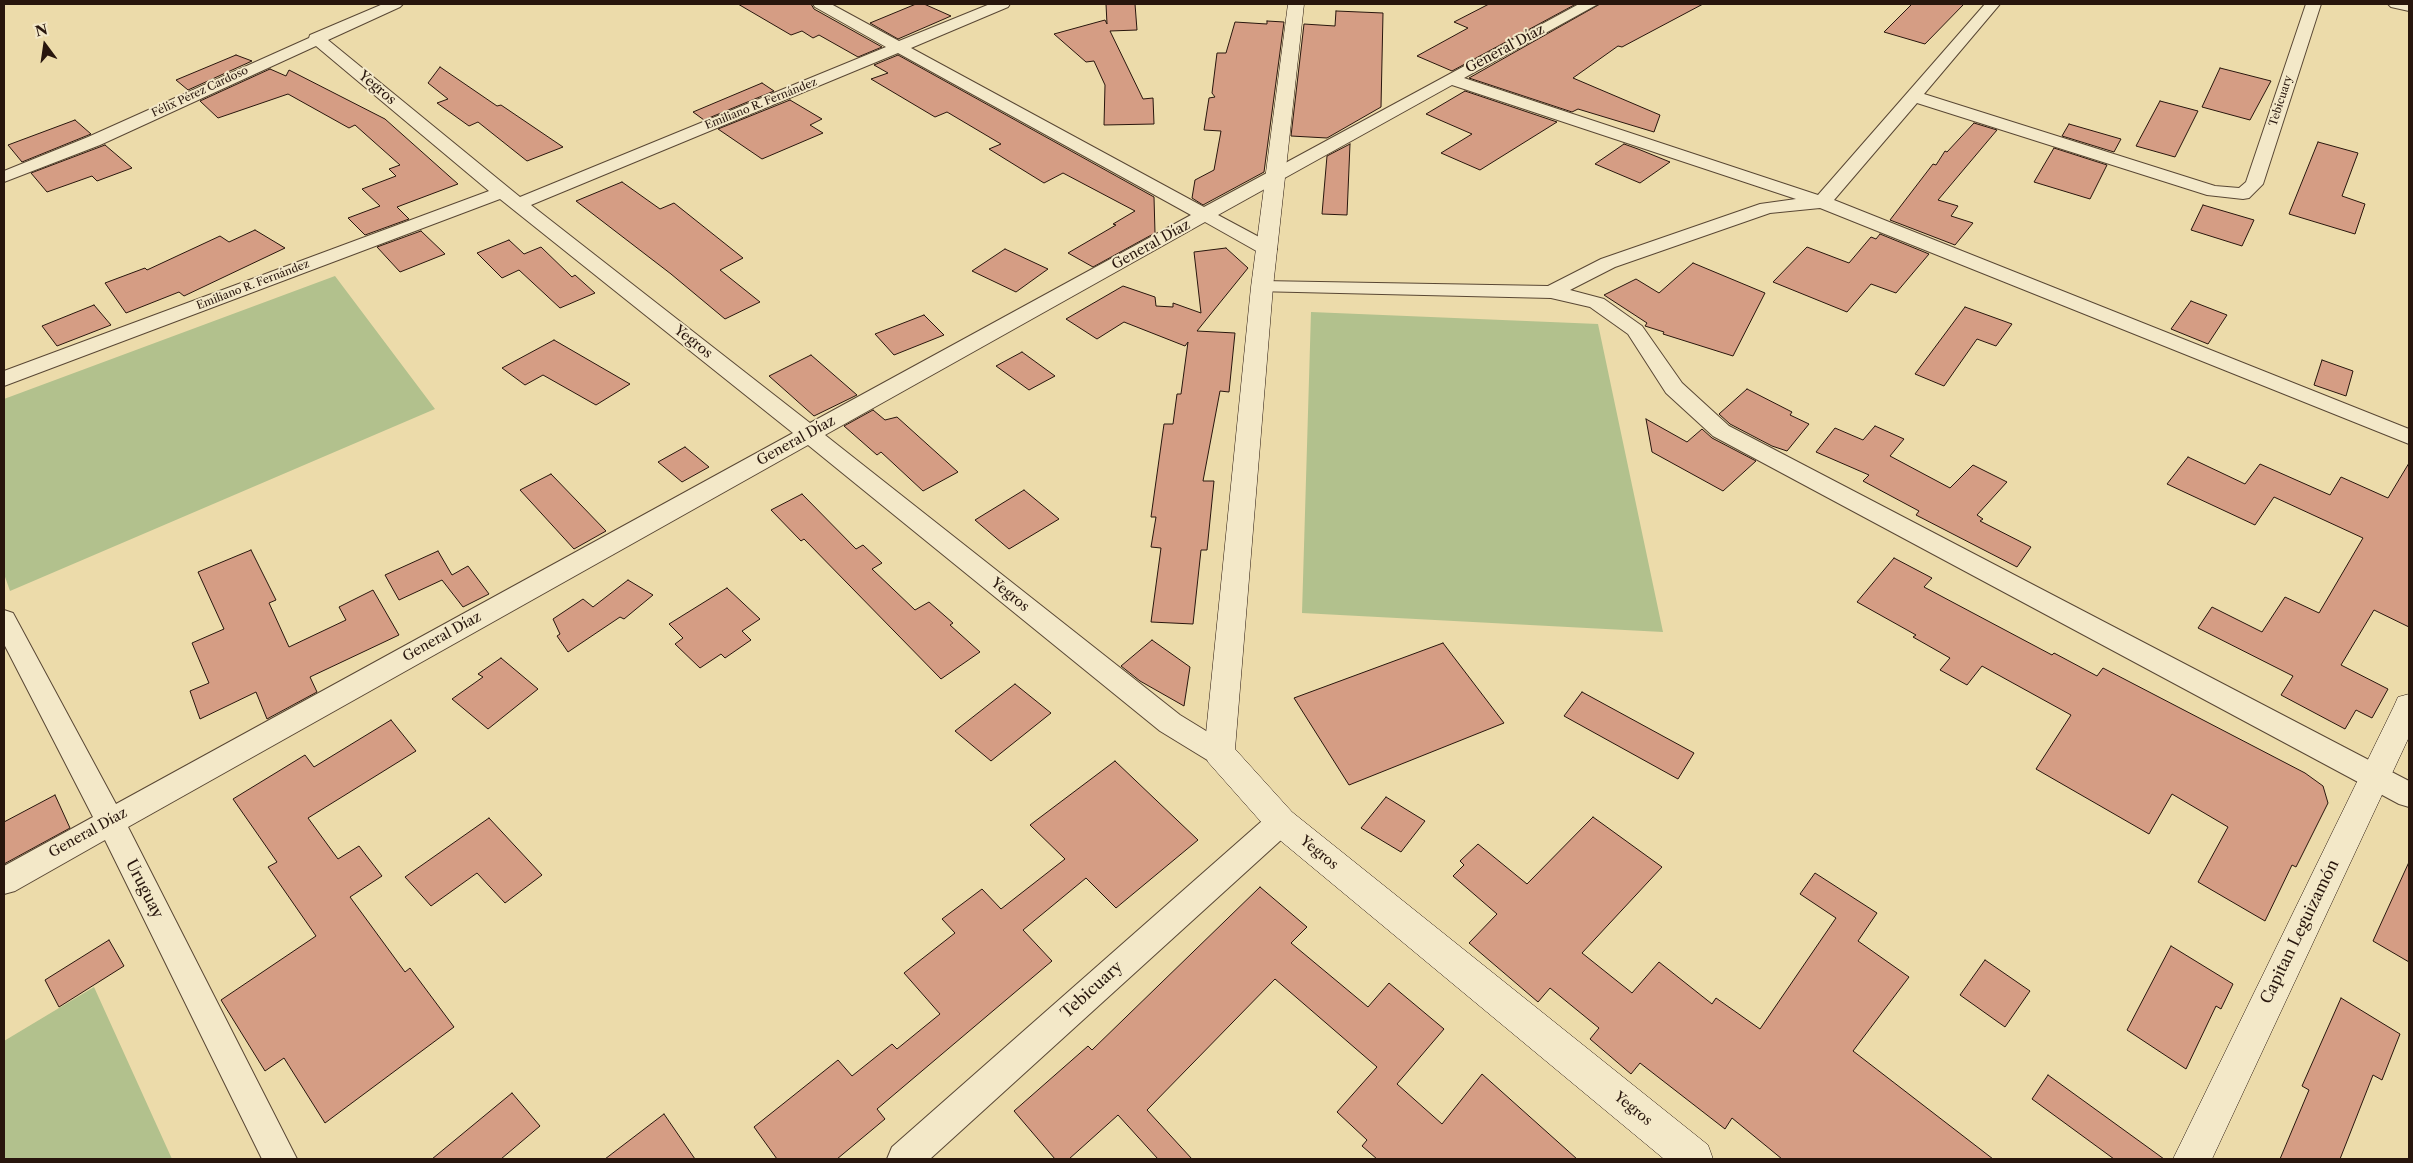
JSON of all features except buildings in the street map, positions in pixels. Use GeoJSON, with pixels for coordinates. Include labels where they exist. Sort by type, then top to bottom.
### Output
{"type":"FeatureCollection","features":[{"type":"Feature","properties":{"kind":"street","name":"Félix Pérez Cardoso"},"geometry":{"type":"LineString","coordinates":[[4,177],[94,141],[316,38],[395,4]]}},
{"type":"Feature","properties":{"kind":"street"},"geometry":{"type":"LineString","coordinates":[[820,4],[901,46],[1267,249]]}},
{"type":"Feature","properties":{"kind":"street","name":"Emiliano R. Fernández"},"geometry":{"type":"LineString","coordinates":[[4,379],[510,198],[901,46],[1003,4]]}},
{"type":"Feature","properties":{"kind":"street"},"geometry":{"type":"LineString","coordinates":[[1219,753],[1262,287],[1296,4]]}},
{"type":"Feature","properties":{"kind":"street","name":"General Díaz"},"geometry":{"type":"LineString","coordinates":[[4,881],[1277,173],[1590,4]]}},
{"type":"Feature","properties":{"kind":"street"},"geometry":{"type":"LineString","coordinates":[[1551,292],[1608,263],[1767,208],[1822,202],[1993,4]]}},
{"type":"Feature","properties":{"kind":"street","name":"Tebicuary"},"geometry":{"type":"LineString","coordinates":[[1913,96],[2213,191],[2243,194],[2254,184],[2314,4]]}},
{"type":"Feature","properties":{"kind":"street"},"geometry":{"type":"LineString","coordinates":[[2396,4],[2409,7]]}},
{"type":"Feature","properties":{"kind":"street","name":"Yegros"},"geometry":{"type":"LineString","coordinates":[[316,38],[510,198],[1170,723],[1219,753],[1281,822],[1694,1159]]}},
{"type":"Feature","properties":{"kind":"street"},"geometry":{"type":"LineString","coordinates":[[1450,79],[1822,202],[2409,437]]}},
{"type":"Feature","properties":{"kind":"street"},"geometry":{"type":"LineString","coordinates":[[1262,287],[1551,292],[1597,303],[1635,330],[1674,388],[1721,432],[2409,794]]}},
{"type":"Feature","properties":{"kind":"street","name":"Uruguay"},"geometry":{"type":"LineString","coordinates":[[4,620],[110,821],[280,1159]]}},
{"type":"Feature","properties":{"kind":"street","name":"Capitan Leguizamón"},"geometry":{"type":"LineString","coordinates":[[2192,1159],[2409,706]]}},
{"type":"Feature","properties":{"kind":"street","name":"Tebicuary"},"geometry":{"type":"LineString","coordinates":[[904,1159],[1281,822]]}},
{"type":"Feature","properties":{"kind":"green space"},"geometry":{"type":"Polygon","coordinates":[[[335,276],[435,409],[10,591],[4,574],[4,399],[335,276]]]}},
{"type":"Feature","properties":{"kind":"green space"},"geometry":{"type":"Polygon","coordinates":[[[1311,312],[1598,324],[1663,632],[1302,613],[1311,312]]]}},
{"type":"Feature","properties":{"kind":"green space"},"geometry":{"type":"Polygon","coordinates":[[[94,987],[172,1159],[4,1159],[4,1041],[94,987]]]}}]}
